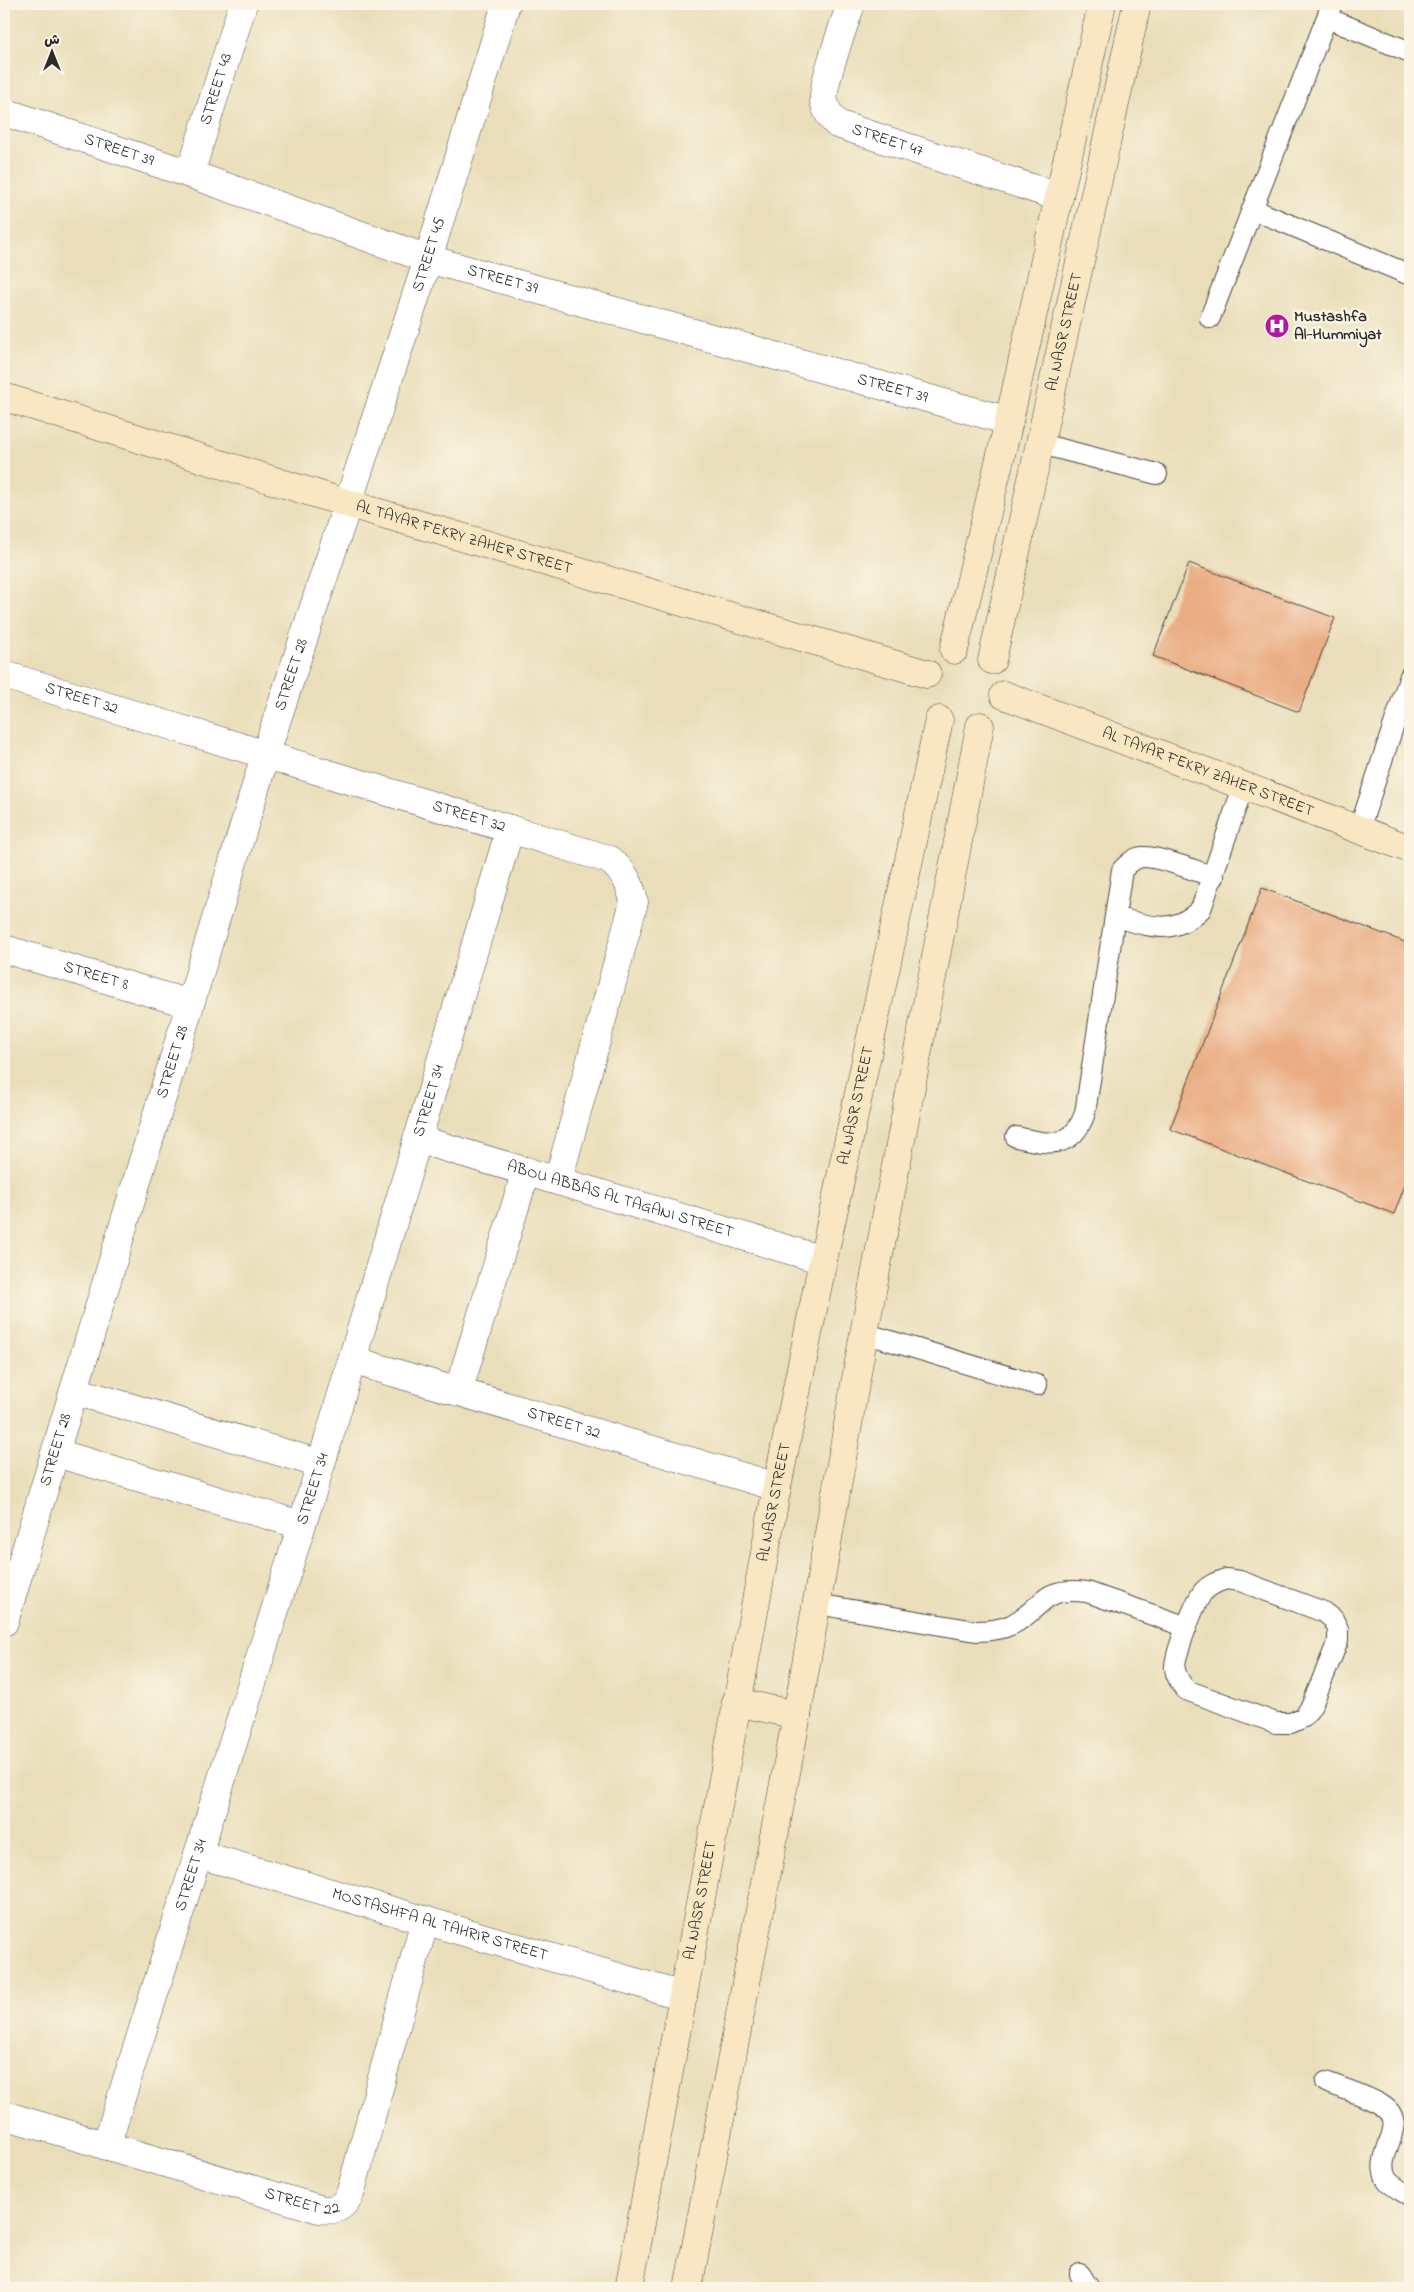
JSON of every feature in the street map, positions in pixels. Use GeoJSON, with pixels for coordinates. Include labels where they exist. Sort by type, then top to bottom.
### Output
{"type":"FeatureCollection","features":[{"type":"Feature","properties":{"kind":"main road"},"geometry":{"type":"LineString","coordinates":[[954,650],[1009,421],[1102,4]]}},
{"type":"Feature","properties":{"kind":"main road","name":"AL NASR STREET"},"geometry":{"type":"LineString","coordinates":[[992,660],[1137,4]]}},
{"type":"Feature","properties":{"kind":"main road","name":"AL TAYAR FEKRY ZAHER STREET"},"geometry":{"type":"LineString","coordinates":[[4,397],[349,504],[927,674]]}},
{"type":"Feature","properties":{"kind":"main road"},"geometry":{"type":"LineString","coordinates":[[954,650],[974,650],[992,660],[1003,676],[1004,696],[1000,708],[991,719],[980,726],[963,729],[954,728],[939,720],[931,710],[926,699],[924,686],[927,674],[934,664],[942,655],[954,650]]}},
{"type":"Feature","properties":{"kind":"main road","name":"AL TAYAR FEKRY ZAHER STREET"},"geometry":{"type":"LineString","coordinates":[[1004,696],[1410,849]]}},
{"type":"Feature","properties":{"kind":"main road","name":"AL NASR STREET"},"geometry":{"type":"LineString","coordinates":[[629,2288],[777,1487],[823,1260],[939,720]]}},
{"type":"Feature","properties":{"kind":"main road"},"geometry":{"type":"LineString","coordinates":[[688,2288],[797,1715],[864,1332],[980,726]]}},
{"type":"Feature","properties":{"kind":"main road"},"geometry":{"type":"LineString","coordinates":[[736,1702],[797,1715]]}},
{"type":"Feature","properties":{"kind":"street","name":"STREET 43"},"geometry":{"type":"LineString","coordinates":[[190,174],[243,4]]}},
{"type":"Feature","properties":{"kind":"street","name":"STREET 45"},"geometry":{"type":"LineString","coordinates":[[349,504],[428,259],[506,4]]}},
{"type":"Feature","properties":{"kind":"street","name":"STREET 47"},"geometry":{"type":"LineString","coordinates":[[851,4],[823,99],[827,113],[837,124],[1060,197]]}},
{"type":"Feature","properties":{"kind":"street","name":"STREET 39"},"geometry":{"type":"LineString","coordinates":[[4,112],[190,174],[428,259],[1009,421]]}},
{"type":"Feature","properties":{"kind":"street","name":"STREET 28"},"geometry":{"type":"LineString","coordinates":[[4,1622],[265,756],[349,504]]}},
{"type":"Feature","properties":{"kind":"street","name":"STREET 32"},"geometry":{"type":"LineString","coordinates":[[4,675],[608,859],[622,870],[631,885],[634,902],[558,1181]]}},
{"type":"Feature","properties":{"kind":"street","name":"STREET 34"},"geometry":{"type":"LineString","coordinates":[[106,2146],[321,1464],[510,829]]}},
{"type":"Feature","properties":{"kind":"street","name":"STREET 8"},"geometry":{"type":"LineString","coordinates":[[4,948],[190,1004]]}},
{"type":"Feature","properties":{"kind":"street","name":"ABOU ABBAS AL TAGANI STREET"},"geometry":{"type":"LineString","coordinates":[[418,1139],[823,1260]]}},
{"type":"Feature","properties":{"kind":"street"},"geometry":{"type":"LineString","coordinates":[[458,1392],[526,1171]]}},
{"type":"Feature","properties":{"kind":"street","name":"STREET 32"},"geometry":{"type":"LineString","coordinates":[[352,1360],[777,1487]]}},
{"type":"Feature","properties":{"kind":"street"},"geometry":{"type":"LineString","coordinates":[[75,1391],[321,1464]]}},
{"type":"Feature","properties":{"kind":"street"},"geometry":{"type":"LineString","coordinates":[[56,1453],[301,1525]]}},
{"type":"Feature","properties":{"kind":"street","name":"MOSTASHFA AL TAHRIR STREET"},"geometry":{"type":"LineString","coordinates":[[198,1854],[683,1996]]}},
{"type":"Feature","properties":{"kind":"street","name":"STREET 22"},"geometry":{"type":"LineString","coordinates":[[4,2116],[319,2209],[330,2211],[340,2208],[348,2201],[351,2191],[425,1920]]}},
{"type":"Feature","properties":{"kind":"lane"},"geometry":{"type":"LineString","coordinates":[[1210,318],[1330,11],[1410,52]]}},
{"type":"Feature","properties":{"kind":"lane"},"geometry":{"type":"LineString","coordinates":[[1252,209],[1410,275]]}},
{"type":"Feature","properties":{"kind":"lane"},"geometry":{"type":"LineString","coordinates":[[1041,444],[1157,474]]}},
{"type":"Feature","properties":{"kind":"lane"},"geometry":{"type":"LineString","coordinates":[[1359,830],[1410,676]]}},
{"type":"Feature","properties":{"kind":"lane"},"geometry":{"type":"LineString","coordinates":[[1114,917],[1156,927],[1173,927],[1189,921],[1201,909],[1214,877],[1243,787]]}},
{"type":"Feature","properties":{"kind":"lane"},"geometry":{"type":"LineString","coordinates":[[1016,1137],[1046,1144],[1060,1143],[1072,1137],[1080,1126],[1085,1113],[1122,870],[1130,861],[1140,857],[1152,858],[1214,877]]}},
{"type":"Feature","properties":{"kind":"lane"},"geometry":{"type":"LineString","coordinates":[[864,1332],[1037,1385]]}},
{"type":"Feature","properties":{"kind":"lane"},"geometry":{"type":"LineString","coordinates":[[1226,1579],[1240,1580],[1324,1612],[1333,1619],[1338,1630],[1338,1641],[1312,1705],[1304,1717],[1290,1723],[1276,1724],[1186,1690],[1179,1680],[1175,1669],[1175,1657],[1187,1627],[1202,1593],[1212,1584],[1226,1579]]}},
{"type":"Feature","properties":{"kind":"lane"},"geometry":{"type":"LineString","coordinates":[[816,1604],[976,1632],[994,1631],[1011,1625],[1042,1600],[1056,1593],[1071,1590],[1087,1592],[1187,1627]]}},
{"type":"Feature","properties":{"kind":"lane"},"geometry":{"type":"LineString","coordinates":[[1326,2082],[1382,2105],[1390,2112],[1394,2122],[1393,2134],[1386,2150],[1385,2170],[1388,2180],[1410,2196]]}},
{"type":"Feature","properties":{"kind":"building"},"geometry":{"type":"Polygon","coordinates":[[[1189,563],[1335,618],[1299,712],[1153,656],[1189,563]]]}},
{"type":"Feature","properties":{"kind":"building"},"geometry":{"type":"Polygon","coordinates":[[[1262,888],[1410,944],[1410,1172],[1394,1214],[1170,1129],[1262,888]]]}},
{"type":"Feature","properties":{"kind":"place","name":"Mustashfa Al-Hummiyat"},"geometry":{"type":"Point","coordinates":[1277,326]}}]}
